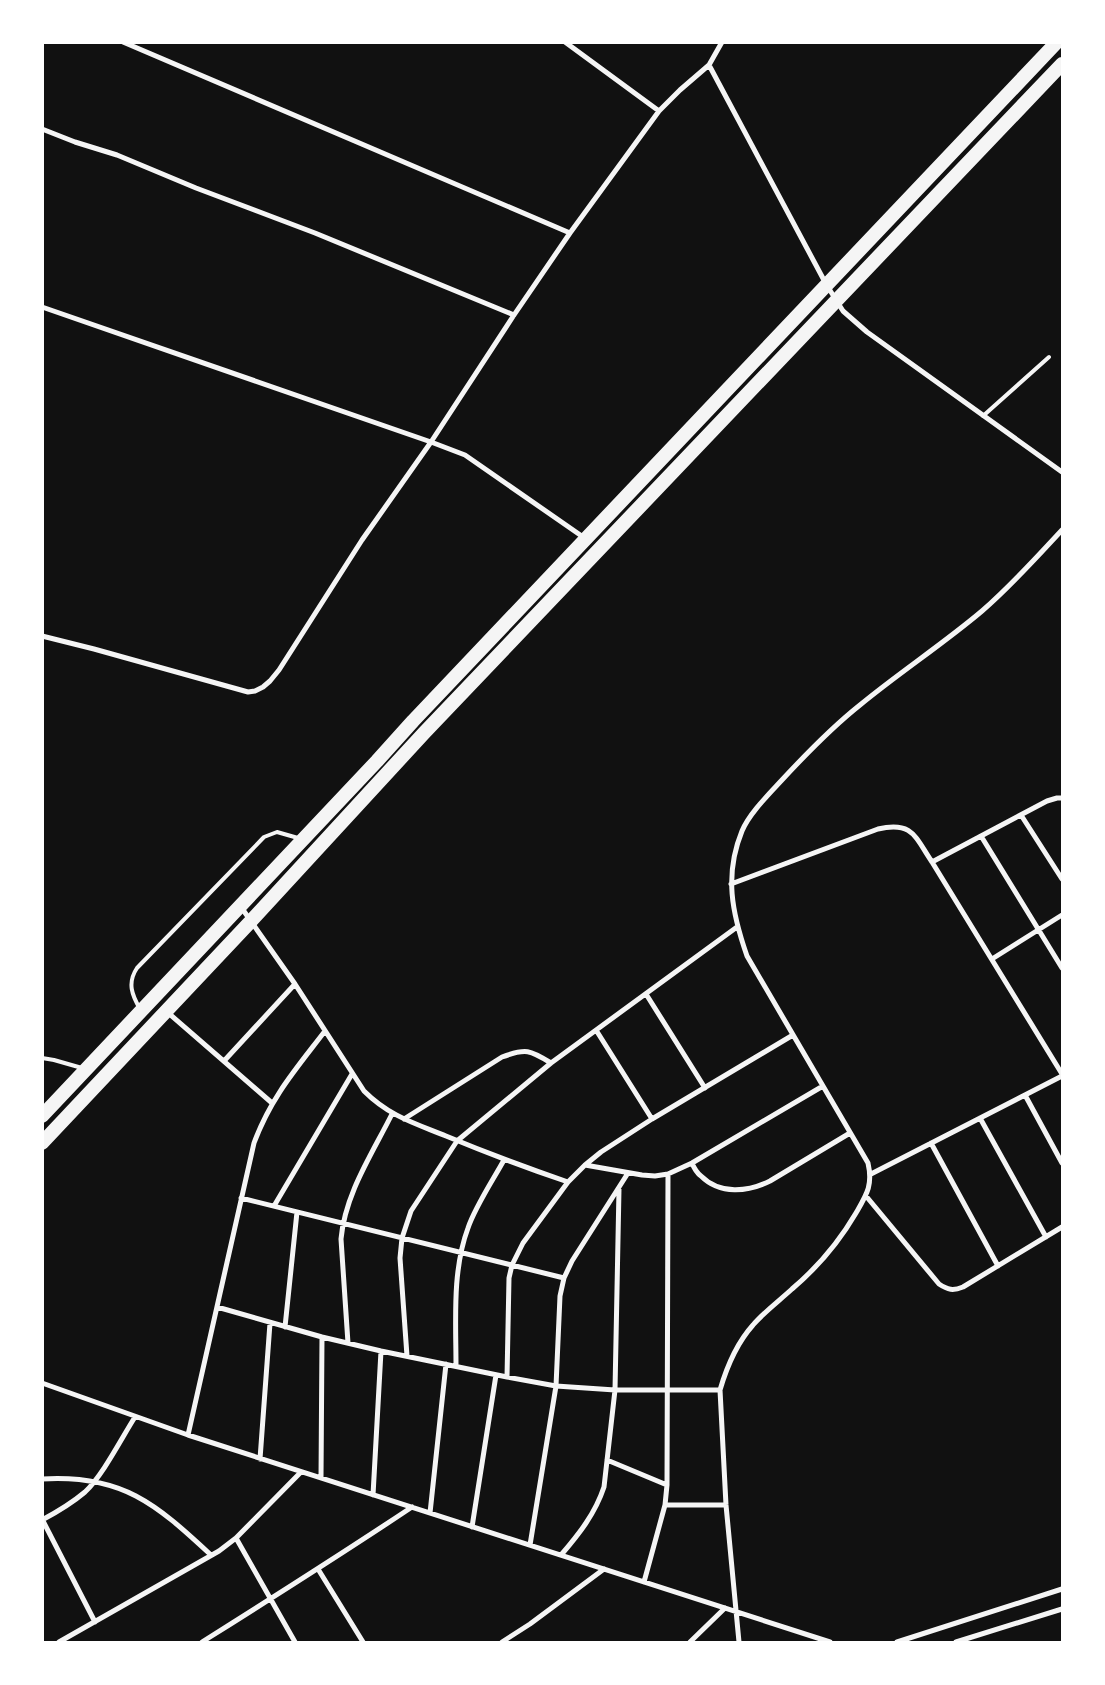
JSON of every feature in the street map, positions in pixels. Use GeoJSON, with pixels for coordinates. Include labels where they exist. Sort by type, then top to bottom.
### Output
{"type":"FeatureCollection","features":[{"type":"Feature","properties":{"kind":"highway"},"geometry":{"type":"LineString","coordinates":[[42,1116],[413,721],[1057,42]]}},
{"type":"Feature","properties":{"kind":"highway"},"geometry":{"type":"LineString","coordinates":[[42,1143],[251,921],[424,733],[1062,64]]}},
{"type":"Feature","properties":{"kind":"highway"},"geometry":{"type":"LineString","coordinates":[[413,721],[424,733]]}},
{"type":"Feature","properties":{"kind":"street"},"geometry":{"type":"LineString","coordinates":[[123,42],[570,234]]}},
{"type":"Feature","properties":{"kind":"street"},"geometry":{"type":"LineString","coordinates":[[565,42],[659,110]]}},
{"type":"Feature","properties":{"kind":"street"},"geometry":{"type":"LineString","coordinates":[[42,636],[248,692],[255,691],[270,681],[279,670],[362,540],[431,442],[514,315],[570,234],[659,110],[708,65],[722,42]]}},
{"type":"Feature","properties":{"kind":"street"},"geometry":{"type":"LineString","coordinates":[[708,65],[826,284],[844,311],[867,332],[1062,472]]}},
{"type":"Feature","properties":{"kind":"street"},"geometry":{"type":"LineString","coordinates":[[42,129],[117,155],[196,188],[315,233],[514,315]]}},
{"type":"Feature","properties":{"kind":"street"},"geometry":{"type":"LineString","coordinates":[[42,308],[465,455],[586,539]]}},
{"type":"Feature","properties":{"kind":"street"},"geometry":{"type":"LineString","coordinates":[[739,1642],[726,1505],[720,1390],[732,1356],[752,1326],[823,1260],[846,1231],[866,1196],[870,1186],[870,1174],[868,1163],[747,956],[737,927],[733,906],[731,884],[733,857],[742,829],[759,806],[830,730],[984,610],[1014,582],[1062,530]]}},
{"type":"Feature","properties":{"kind":"street"},"geometry":{"type":"LineString","coordinates":[[932,862],[1047,801],[1062,798]]}},
{"type":"Feature","properties":{"kind":"street"},"geometry":{"type":"LineString","coordinates":[[1022,815],[1062,879]]}},
{"type":"Feature","properties":{"kind":"street"},"geometry":{"type":"LineString","coordinates":[[731,884],[878,829],[892,826],[906,828],[912,832],[932,862],[1062,1075],[870,1174]]}},
{"type":"Feature","properties":{"kind":"street"},"geometry":{"type":"LineString","coordinates":[[981,836],[1062,968]]}},
{"type":"Feature","properties":{"kind":"street"},"geometry":{"type":"LineString","coordinates":[[240,906],[295,984],[352,1074],[364,1091],[377,1104],[392,1114],[457,1141],[504,1160],[568,1182]]}},
{"type":"Feature","properties":{"kind":"street"},"geometry":{"type":"LineString","coordinates":[[992,959],[1062,915]]}},
{"type":"Feature","properties":{"kind":"street"},"geometry":{"type":"LineString","coordinates":[[407,1356],[400,1258],[402,1238],[411,1211],[457,1141],[551,1063],[737,927]]}},
{"type":"Feature","properties":{"kind":"street"},"geometry":{"type":"LineString","coordinates":[[224,1061],[295,984]]}},
{"type":"Feature","properties":{"kind":"street"},"geometry":{"type":"LineString","coordinates":[[646,994],[705,1088]]}},
{"type":"Feature","properties":{"kind":"street"},"geometry":{"type":"LineString","coordinates":[[166,1011],[272,1103]]}},
{"type":"Feature","properties":{"kind":"street"},"geometry":{"type":"LineString","coordinates":[[596,1030],[652,1120]]}},
{"type":"Feature","properties":{"kind":"street"},"geometry":{"type":"LineString","coordinates":[[188,1435],[254,1143],[262,1123],[282,1086],[325,1031]]}},
{"type":"Feature","properties":{"kind":"street"},"geometry":{"type":"LineString","coordinates":[[507,1377],[509,1278],[512,1265],[523,1243],[568,1182],[602,1152],[793,1034]]}},
{"type":"Feature","properties":{"kind":"street"},"geometry":{"type":"LineString","coordinates":[[404,1119],[502,1057],[516,1051],[535,1053],[551,1063]]}},
{"type":"Feature","properties":{"kind":"street"},"geometry":{"type":"LineString","coordinates":[[274,1206],[352,1074]]}},
{"type":"Feature","properties":{"kind":"street"},"geometry":{"type":"LineString","coordinates":[[585,1166],[655,1176],[668,1174],[692,1164],[823,1086]]}},
{"type":"Feature","properties":{"kind":"street"},"geometry":{"type":"LineString","coordinates":[[1025,1095],[1062,1163]]}},
{"type":"Feature","properties":{"kind":"street"},"geometry":{"type":"LineString","coordinates":[[348,1344],[341,1239],[342,1223],[351,1194],[392,1114]]}},
{"type":"Feature","properties":{"kind":"street"},"geometry":{"type":"LineString","coordinates":[[980,1118],[1046,1237]]}},
{"type":"Feature","properties":{"kind":"street"},"geometry":{"type":"LineString","coordinates":[[692,1164],[701,1177],[714,1185],[728,1190],[757,1188],[850,1133]]}},
{"type":"Feature","properties":{"kind":"street"},"geometry":{"type":"LineString","coordinates":[[931,1143],[998,1266]]}},
{"type":"Feature","properties":{"kind":"street"},"geometry":{"type":"LineString","coordinates":[[456,1366],[457,1285],[460,1252],[468,1225],[504,1160]]}},
{"type":"Feature","properties":{"kind":"street"},"geometry":{"type":"LineString","coordinates":[[530,1545],[556,1386],[560,1296],[564,1278],[572,1261],[628,1173]]}},
{"type":"Feature","properties":{"kind":"street"},"geometry":{"type":"LineString","coordinates":[[644,1582],[665,1505],[667,1485],[668,1174]]}},
{"type":"Feature","properties":{"kind":"street"},"geometry":{"type":"LineString","coordinates":[[561,1555],[590,1519],[604,1487],[615,1390],[619,1189]]}},
{"type":"Feature","properties":{"kind":"street"},"geometry":{"type":"LineString","coordinates":[[866,1196],[939,1284],[946,1289],[954,1290],[963,1287],[1062,1227]]}},
{"type":"Feature","properties":{"kind":"street"},"geometry":{"type":"LineString","coordinates":[[241,1198],[564,1278]]}},
{"type":"Feature","properties":{"kind":"street"},"geometry":{"type":"LineString","coordinates":[[285,1327],[296,1212]]}},
{"type":"Feature","properties":{"kind":"street"},"geometry":{"type":"LineString","coordinates":[[217,1308],[348,1344],[556,1386],[615,1390],[720,1390]]}},
{"type":"Feature","properties":{"kind":"street"},"geometry":{"type":"LineString","coordinates":[[260,1459],[270,1323]]}},
{"type":"Feature","properties":{"kind":"street"},"geometry":{"type":"LineString","coordinates":[[321,1478],[322,1337]]}},
{"type":"Feature","properties":{"kind":"street"},"geometry":{"type":"LineString","coordinates":[[373,1495],[381,1351]]}},
{"type":"Feature","properties":{"kind":"street"},"geometry":{"type":"LineString","coordinates":[[430,1513],[446,1364]]}},
{"type":"Feature","properties":{"kind":"street"},"geometry":{"type":"LineString","coordinates":[[472,1526],[496,1375]]}},
{"type":"Feature","properties":{"kind":"street"},"geometry":{"type":"LineString","coordinates":[[42,1383],[134,1417],[260,1459],[829,1642]]}},
{"type":"Feature","properties":{"kind":"street"},"geometry":{"type":"LineString","coordinates":[[94,1622],[43,1520],[85,1492],[95,1480],[134,1417]]}},
{"type":"Feature","properties":{"kind":"street"},"geometry":{"type":"LineString","coordinates":[[607,1460],[667,1485]]}},
{"type":"Feature","properties":{"kind":"street"},"geometry":{"type":"LineString","coordinates":[[59,1642],[211,1555],[236,1538],[301,1472]]}},
{"type":"Feature","properties":{"kind":"street"},"geometry":{"type":"LineString","coordinates":[[42,1479],[74,1478],[95,1480],[122,1489],[158,1509],[211,1555]]}},
{"type":"Feature","properties":{"kind":"street"},"geometry":{"type":"LineString","coordinates":[[665,1505],[726,1505]]}},
{"type":"Feature","properties":{"kind":"street"},"geometry":{"type":"LineString","coordinates":[[202,1642],[412,1507]]}},
{"type":"Feature","properties":{"kind":"street"},"geometry":{"type":"LineString","coordinates":[[236,1538],[295,1642]]}},
{"type":"Feature","properties":{"kind":"street"},"geometry":{"type":"LineString","coordinates":[[318,1569],[363,1642]]}},
{"type":"Feature","properties":{"kind":"street"},"geometry":{"type":"LineString","coordinates":[[502,1642],[530,1624],[604,1569]]}},
{"type":"Feature","properties":{"kind":"street"},"geometry":{"type":"LineString","coordinates":[[897,1642],[1062,1589]]}},
{"type":"Feature","properties":{"kind":"street"},"geometry":{"type":"LineString","coordinates":[[690,1642],[725,1608]]}},
{"type":"Feature","properties":{"kind":"street"},"geometry":{"type":"LineString","coordinates":[[956,1642],[1062,1609]]}},
{"type":"Feature","properties":{"kind":"lane"},"geometry":{"type":"LineString","coordinates":[[983,416],[1049,357]]}},
{"type":"Feature","properties":{"kind":"lane"},"geometry":{"type":"LineString","coordinates":[[141,1011],[134,998],[130,983],[132,975],[137,968],[264,837],[278,832],[302,840]]}},
{"type":"Feature","properties":{"kind":"lane"},"geometry":{"type":"LineString","coordinates":[[42,1058],[86,1069]]}}]}
